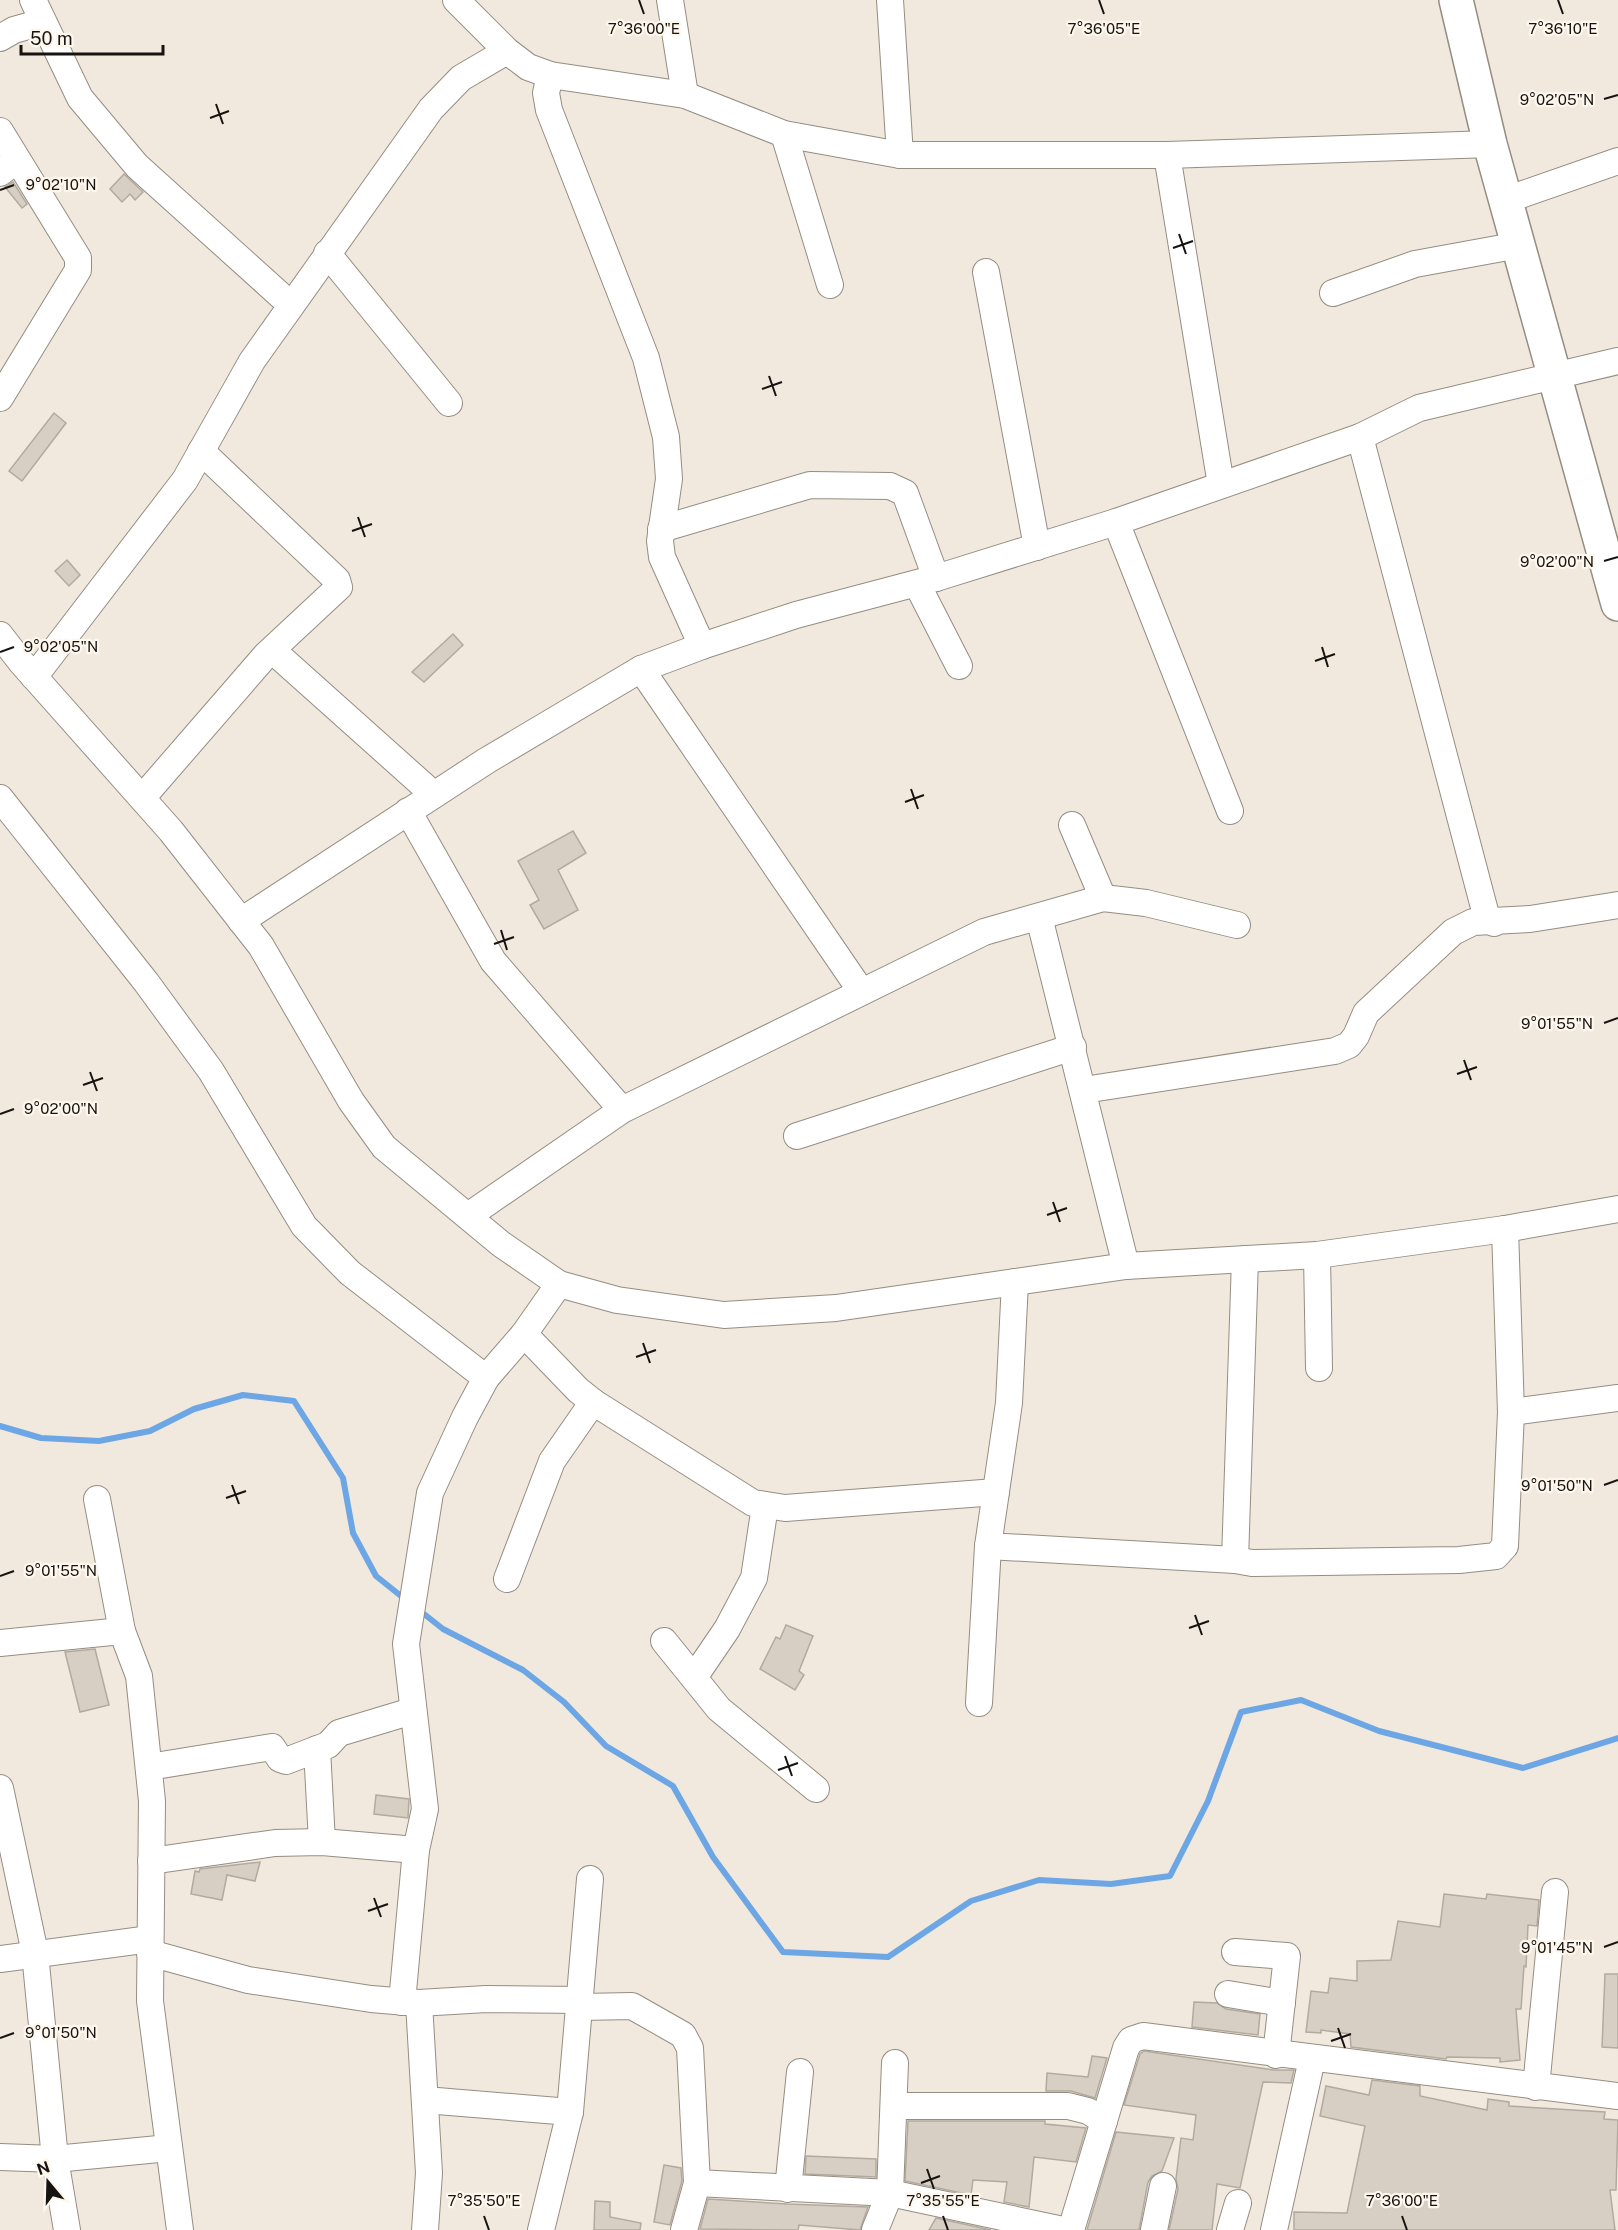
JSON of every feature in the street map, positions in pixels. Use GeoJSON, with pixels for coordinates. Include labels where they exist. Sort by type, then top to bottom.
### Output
{"type":"FeatureCollection","features":[{"type":"Feature","properties":{"kind":"main road"},"geometry":{"type":"LineString","coordinates":[[1459,1],[1490,144],[1556,377],[1613,561],[1618,604]]}},
{"type":"Feature","properties":{"kind":"street"},"geometry":{"type":"LineString","coordinates":[[456,0],[507,51],[528,67],[550,75],[685,95],[784,134],[900,155],[1167,155],[1490,144]]}},
{"type":"Feature","properties":{"kind":"street"},"geometry":{"type":"LineString","coordinates":[[670,0],[685,95]]}},
{"type":"Feature","properties":{"kind":"street"},"geometry":{"type":"LineString","coordinates":[[890,0],[900,155]]}},
{"type":"Feature","properties":{"kind":"street"},"geometry":{"type":"LineString","coordinates":[[0,38],[37,11],[80,98],[137,166],[290,304]]}},
{"type":"Feature","properties":{"kind":"street"},"geometry":{"type":"LineString","coordinates":[[34,677],[185,480],[252,361],[290,304],[430,109],[460,78],[507,51]]}},
{"type":"Feature","properties":{"kind":"street"},"geometry":{"type":"LineString","coordinates":[[550,75],[546,93],[549,110],[646,358],[666,437],[669,480],[661,530],[662,557],[702,646]]}},
{"type":"Feature","properties":{"kind":"street"},"geometry":{"type":"LineString","coordinates":[[0,131],[8,166],[78,258],[78,270],[0,398]]}},
{"type":"Feature","properties":{"kind":"street"},"geometry":{"type":"LineString","coordinates":[[784,134],[830,285]]}},
{"type":"Feature","properties":{"kind":"street"},"geometry":{"type":"LineString","coordinates":[[1167,155],[1221,485]]}},
{"type":"Feature","properties":{"kind":"street"},"geometry":{"type":"LineString","coordinates":[[1506,200],[1618,161]]}},
{"type":"Feature","properties":{"kind":"street"},"geometry":{"type":"LineString","coordinates":[[1333,293],[1415,264],[1519,244]]}},
{"type":"Feature","properties":{"kind":"street"},"geometry":{"type":"LineString","coordinates":[[327,253],[449,403]]}},
{"type":"Feature","properties":{"kind":"street"},"geometry":{"type":"LineString","coordinates":[[986,272],[1037,547]]}},
{"type":"Feature","properties":{"kind":"street"},"geometry":{"type":"LineString","coordinates":[[241,921],[433,794],[641,669],[796,615],[926,581],[1116,522],[1360,437],[1419,408],[1618,361]]}},
{"type":"Feature","properties":{"kind":"street"},"geometry":{"type":"LineString","coordinates":[[1360,437],[1486,915],[1494,923]]}},
{"type":"Feature","properties":{"kind":"street"},"geometry":{"type":"LineString","coordinates":[[142,798],[272,650],[337,591],[336,580],[201,451]]}},
{"type":"Feature","properties":{"kind":"street"},"geometry":{"type":"LineString","coordinates":[[661,530],[810,485],[890,486],[905,493],[926,581],[958,666]]}},
{"type":"Feature","properties":{"kind":"street"},"geometry":{"type":"LineString","coordinates":[[1116,522],[1230,811]]}},
{"type":"Feature","properties":{"kind":"street"},"geometry":{"type":"LineString","coordinates":[[0,635],[34,677],[171,831],[261,946],[351,1101],[384,1147],[501,1244],[559,1284],[617,1300],[724,1315],[836,1308],[1126,1266],[1317,1255],[1505,1229],[1618,1209]]}},
{"type":"Feature","properties":{"kind":"street"},"geometry":{"type":"LineString","coordinates":[[272,650],[433,794]]}},
{"type":"Feature","properties":{"kind":"street"},"geometry":{"type":"LineString","coordinates":[[641,669],[861,991]]}},
{"type":"Feature","properties":{"kind":"street"},"geometry":{"type":"LineString","coordinates":[[0,798],[146,982],[211,1071],[304,1226],[350,1273],[486,1378]]}},
{"type":"Feature","properties":{"kind":"street"},"geometry":{"type":"LineString","coordinates":[[408,811],[493,962],[622,1110]]}},
{"type":"Feature","properties":{"kind":"street"},"geometry":{"type":"LineString","coordinates":[[1072,825],[1103,898]]}},
{"type":"Feature","properties":{"kind":"street"},"geometry":{"type":"LineString","coordinates":[[468,1216],[622,1110],[984,932],[1103,898],[1146,903],[1237,925]]}},
{"type":"Feature","properties":{"kind":"street"},"geometry":{"type":"LineString","coordinates":[[1084,1090],[1335,1052],[1349,1045],[1356,1036],[1366,1012],[1453,932],[1473,922],[1494,923],[1618,905]]}},
{"type":"Feature","properties":{"kind":"street"},"geometry":{"type":"LineString","coordinates":[[1039,917],[1084,1090],[1126,1266]]}},
{"type":"Feature","properties":{"kind":"street"},"geometry":{"type":"LineString","coordinates":[[797,1136],[1073,1047]]}},
{"type":"Feature","properties":{"kind":"street"},"geometry":{"type":"LineString","coordinates":[[988,1546],[1235,1560],[1252,1563],[1460,1560],[1496,1556],[1505,1546],[1511,1412],[1505,1229]]}},
{"type":"Feature","properties":{"kind":"street"},"geometry":{"type":"LineString","coordinates":[[1317,1255],[1319,1368]]}},
{"type":"Feature","properties":{"kind":"street"},"geometry":{"type":"LineString","coordinates":[[1235,1560],[1245,1258]]}},
{"type":"Feature","properties":{"kind":"street"},"geometry":{"type":"LineString","coordinates":[[979,1703],[988,1546],[1009,1403],[1015,1282]]}},
{"type":"Feature","properties":{"kind":"street"},"geometry":{"type":"LineString","coordinates":[[425,2230],[429,2173],[425,2100],[411,2003],[416,1850],[425,1809],[406,1644],[430,1493],[460,1426],[486,1378],[524,1334],[559,1284]]}},
{"type":"Feature","properties":{"kind":"street"},"geometry":{"type":"LineString","coordinates":[[524,1334],[578,1390],[593,1402],[753,1503],[785,1509],[996,1492]]}},
{"type":"Feature","properties":{"kind":"street"},"geometry":{"type":"LineString","coordinates":[[1511,1412],[1618,1398]]}},
{"type":"Feature","properties":{"kind":"street"},"geometry":{"type":"LineString","coordinates":[[507,1579],[552,1461],[593,1402]]}},
{"type":"Feature","properties":{"kind":"street"},"geometry":{"type":"LineString","coordinates":[[97,1498],[122,1631],[139,1676],[152,1801],[150,2001],[180,2230]]}},
{"type":"Feature","properties":{"kind":"street"},"geometry":{"type":"LineString","coordinates":[[695,1676],[727,1629],[754,1578],[765,1506]]}},
{"type":"Feature","properties":{"kind":"street"},"geometry":{"type":"LineString","coordinates":[[0,1643],[122,1631]]}},
{"type":"Feature","properties":{"kind":"street"},"geometry":{"type":"LineString","coordinates":[[664,1641],[695,1676],[719,1709],[816,1789]]}},
{"type":"Feature","properties":{"kind":"street"},"geometry":{"type":"LineString","coordinates":[[149,1767],[272,1747],[280,1759],[286,1761],[331,1743],[339,1733],[412,1711]]}},
{"type":"Feature","properties":{"kind":"street"},"geometry":{"type":"LineString","coordinates":[[318,1749],[322,1842]]}},
{"type":"Feature","properties":{"kind":"street"},"geometry":{"type":"LineString","coordinates":[[0,1788],[35,1953],[56,2159],[67,2230]]}},
{"type":"Feature","properties":{"kind":"street"},"geometry":{"type":"LineString","coordinates":[[151,1861],[275,1844],[322,1842],[416,1850]]}},
{"type":"Feature","properties":{"kind":"street"},"geometry":{"type":"LineString","coordinates":[[541,2230],[570,2112],[590,1879]]}},
{"type":"Feature","properties":{"kind":"street"},"geometry":{"type":"LineString","coordinates":[[1536,2087],[1555,1893]]}},
{"type":"Feature","properties":{"kind":"street"},"geometry":{"type":"LineString","coordinates":[[0,1959],[35,1953],[150,1946],[248,1980],[411,2003],[486,1999],[632,2006],[683,2036],[689,2042],[694,2096],[697,2183],[684,2230]]}},
{"type":"Feature","properties":{"kind":"street"},"geometry":{"type":"LineString","coordinates":[[1235,1952],[1287,1956],[1276,2055]]}},
{"type":"Feature","properties":{"kind":"street"},"geometry":{"type":"LineString","coordinates":[[1228,1994],[1282,2002]]}},
{"type":"Feature","properties":{"kind":"street"},"geometry":{"type":"LineString","coordinates":[[1071,2230],[1126,2048],[1131,2040],[1143,2036],[1276,2055],[1618,2096]]}},
{"type":"Feature","properties":{"kind":"street"},"geometry":{"type":"LineString","coordinates":[[1274,2230],[1312,2059]]}},
{"type":"Feature","properties":{"kind":"street"},"geometry":{"type":"LineString","coordinates":[[875,2230],[890,2193],[895,2063]]}},
{"type":"Feature","properties":{"kind":"street"},"geometry":{"type":"LineString","coordinates":[[788,2189],[800,2072]]}},
{"type":"Feature","properties":{"kind":"street"},"geometry":{"type":"LineString","coordinates":[[425,2100],[570,2112]]}},
{"type":"Feature","properties":{"kind":"street"},"geometry":{"type":"LineString","coordinates":[[894,2106],[1068,2106],[1088,2111],[1104,2121]]}},
{"type":"Feature","properties":{"kind":"street"},"geometry":{"type":"LineString","coordinates":[[0,2157],[56,2159],[169,2148]]}},
{"type":"Feature","properties":{"kind":"street"},"geometry":{"type":"LineString","coordinates":[[697,2183],[890,2193],[1063,2230]]}},
{"type":"Feature","properties":{"kind":"street"},"geometry":{"type":"LineString","coordinates":[[1154,2230],[1163,2186]]}},
{"type":"Feature","properties":{"kind":"street"},"geometry":{"type":"LineString","coordinates":[[1230,2230],[1238,2203]]}},
{"type":"Feature","properties":{"kind":"building"},"geometry":{"type":"Polygon","coordinates":[[[124,174],[143,192],[135,200],[130,194],[122,202],[110,189],[124,174]]]}},
{"type":"Feature","properties":{"kind":"building"},"geometry":{"type":"Polygon","coordinates":[[[13,182],[27,204],[22,208],[5,187],[13,182]]]}},
{"type":"Feature","properties":{"kind":"building"},"geometry":{"type":"Polygon","coordinates":[[[54,413],[66,423],[22,481],[9,471],[54,413]]]}},
{"type":"Feature","properties":{"kind":"building"},"geometry":{"type":"Polygon","coordinates":[[[67,560],[80,575],[69,586],[55,571],[67,560]]]}},
{"type":"Feature","properties":{"kind":"building"},"geometry":{"type":"Polygon","coordinates":[[[453,634],[463,645],[424,682],[412,672],[453,634]]]}},
{"type":"Feature","properties":{"kind":"building"},"geometry":{"type":"Polygon","coordinates":[[[573,831],[586,853],[558,870],[578,910],[544,929],[530,905],[539,900],[518,861],[573,831]]]}},
{"type":"Feature","properties":{"kind":"building"},"geometry":{"type":"Polygon","coordinates":[[[786,1625],[813,1636],[799,1671],[804,1675],[795,1690],[760,1669],[776,1637],[780,1639],[786,1625]]]}},
{"type":"Feature","properties":{"kind":"building"},"geometry":{"type":"Polygon","coordinates":[[[95,1649],[109,1705],[80,1712],[65,1652],[95,1649]]]}},
{"type":"Feature","properties":{"kind":"building"},"geometry":{"type":"Polygon","coordinates":[[[376,1795],[409,1799],[408,1818],[374,1814],[376,1795]]]}},
{"type":"Feature","properties":{"kind":"building"},"geometry":{"type":"Polygon","coordinates":[[[260,1862],[255,1881],[227,1875],[222,1900],[191,1894],[195,1871],[260,1862]]]}},
{"type":"Feature","properties":{"kind":"building"},"geometry":{"type":"Polygon","coordinates":[[[1444,1894],[1486,1899],[1487,1894],[1539,1900],[1537,1926],[1528,1925],[1521,2009],[1516,2009],[1520,2060],[1500,2062],[1500,2058],[1447,2057],[1446,2059],[1351,2047],[1350,2034],[1321,2030],[1321,2033],[1306,2032],[1311,1991],[1328,1993],[1330,1978],[1357,1981],[1357,1961],[1391,1960],[1398,1921],[1440,1927],[1444,1894]]]}},
{"type":"Feature","properties":{"kind":"building"},"geometry":{"type":"Polygon","coordinates":[[[1605,1974],[1618,1974],[1618,2048],[1602,2047],[1605,1974]]]}},
{"type":"Feature","properties":{"kind":"building"},"geometry":{"type":"Polygon","coordinates":[[[1194,2002],[1217,2003],[1226,2009],[1260,2014],[1258,2035],[1192,2027],[1194,2002]]]}},
{"type":"Feature","properties":{"kind":"building"},"geometry":{"type":"Polygon","coordinates":[[[1144,2051],[1274,2070],[1294,2070],[1291,2083],[1263,2082],[1240,2188],[1217,2184],[1212,2230],[1169,2230],[1178,2189],[1176,2179],[1181,2138],[1193,2140],[1196,2115],[1124,2105],[1140,2054],[1144,2051]]]}},
{"type":"Feature","properties":{"kind":"building"},"geometry":{"type":"Polygon","coordinates":[[[1092,2056],[1107,2058],[1095,2098],[1071,2091],[1046,2091],[1047,2073],[1088,2077],[1092,2056]]]}},
{"type":"Feature","properties":{"kind":"building"},"geometry":{"type":"Polygon","coordinates":[[[1372,2080],[1420,2086],[1420,2096],[1487,2110],[1488,2099],[1509,2102],[1509,2106],[1605,2112],[1604,2119],[1618,2120],[1616,2190],[1610,2190],[1615,2230],[1294,2230],[1294,2212],[1347,2213],[1365,2126],[1320,2116],[1326,2086],[1369,2095],[1372,2080]]]}},
{"type":"Feature","properties":{"kind":"building"},"geometry":{"type":"Polygon","coordinates":[[[908,2121],[1045,2121],[1045,2124],[1086,2128],[1076,2162],[1034,2157],[1029,2207],[1004,2202],[1007,2182],[973,2180],[971,2195],[905,2181],[908,2121]]]}},
{"type":"Feature","properties":{"kind":"building"},"geometry":{"type":"Polygon","coordinates":[[[1116,2132],[1174,2138],[1162,2171],[1152,2176],[1148,2182],[1139,2230],[1087,2230],[1116,2132]]]}},
{"type":"Feature","properties":{"kind":"building"},"geometry":{"type":"Polygon","coordinates":[[[806,2156],[876,2159],[876,2177],[805,2174],[806,2156]]]}},
{"type":"Feature","properties":{"kind":"building"},"geometry":{"type":"Polygon","coordinates":[[[664,2165],[681,2168],[682,2181],[670,2225],[654,2222],[664,2165]]]}},
{"type":"Feature","properties":{"kind":"building"},"geometry":{"type":"Polygon","coordinates":[[[708,2199],[868,2207],[860,2230],[799,2225],[798,2230],[700,2229],[708,2199]]]}},
{"type":"Feature","properties":{"kind":"building"},"geometry":{"type":"Polygon","coordinates":[[[595,2201],[610,2202],[610,2217],[641,2223],[640,2230],[594,2230],[595,2201]]]}},
{"type":"Feature","properties":{"kind":"building"},"geometry":{"type":"Polygon","coordinates":[[[936,2218],[991,2230],[929,2230],[936,2218]]]}},
{"type":"Feature","properties":{"kind":"waterway"},"geometry":{"type":"LineString","coordinates":[[0,1426],[41,1438],[99,1441],[150,1431],[194,1409],[243,1395],[294,1401],[343,1478],[353,1533],[376,1576],[406,1600]]}},
{"type":"Feature","properties":{"kind":"waterway"},"geometry":{"type":"LineString","coordinates":[[419,1610],[443,1629],[523,1670],[564,1702],[606,1746],[673,1786],[713,1857],[783,1952],[888,1957],[971,1901],[1039,1880],[1111,1884],[1170,1876],[1208,1801],[1241,1712],[1301,1700],[1379,1731],[1523,1768],[1618,1738]]}}]}
